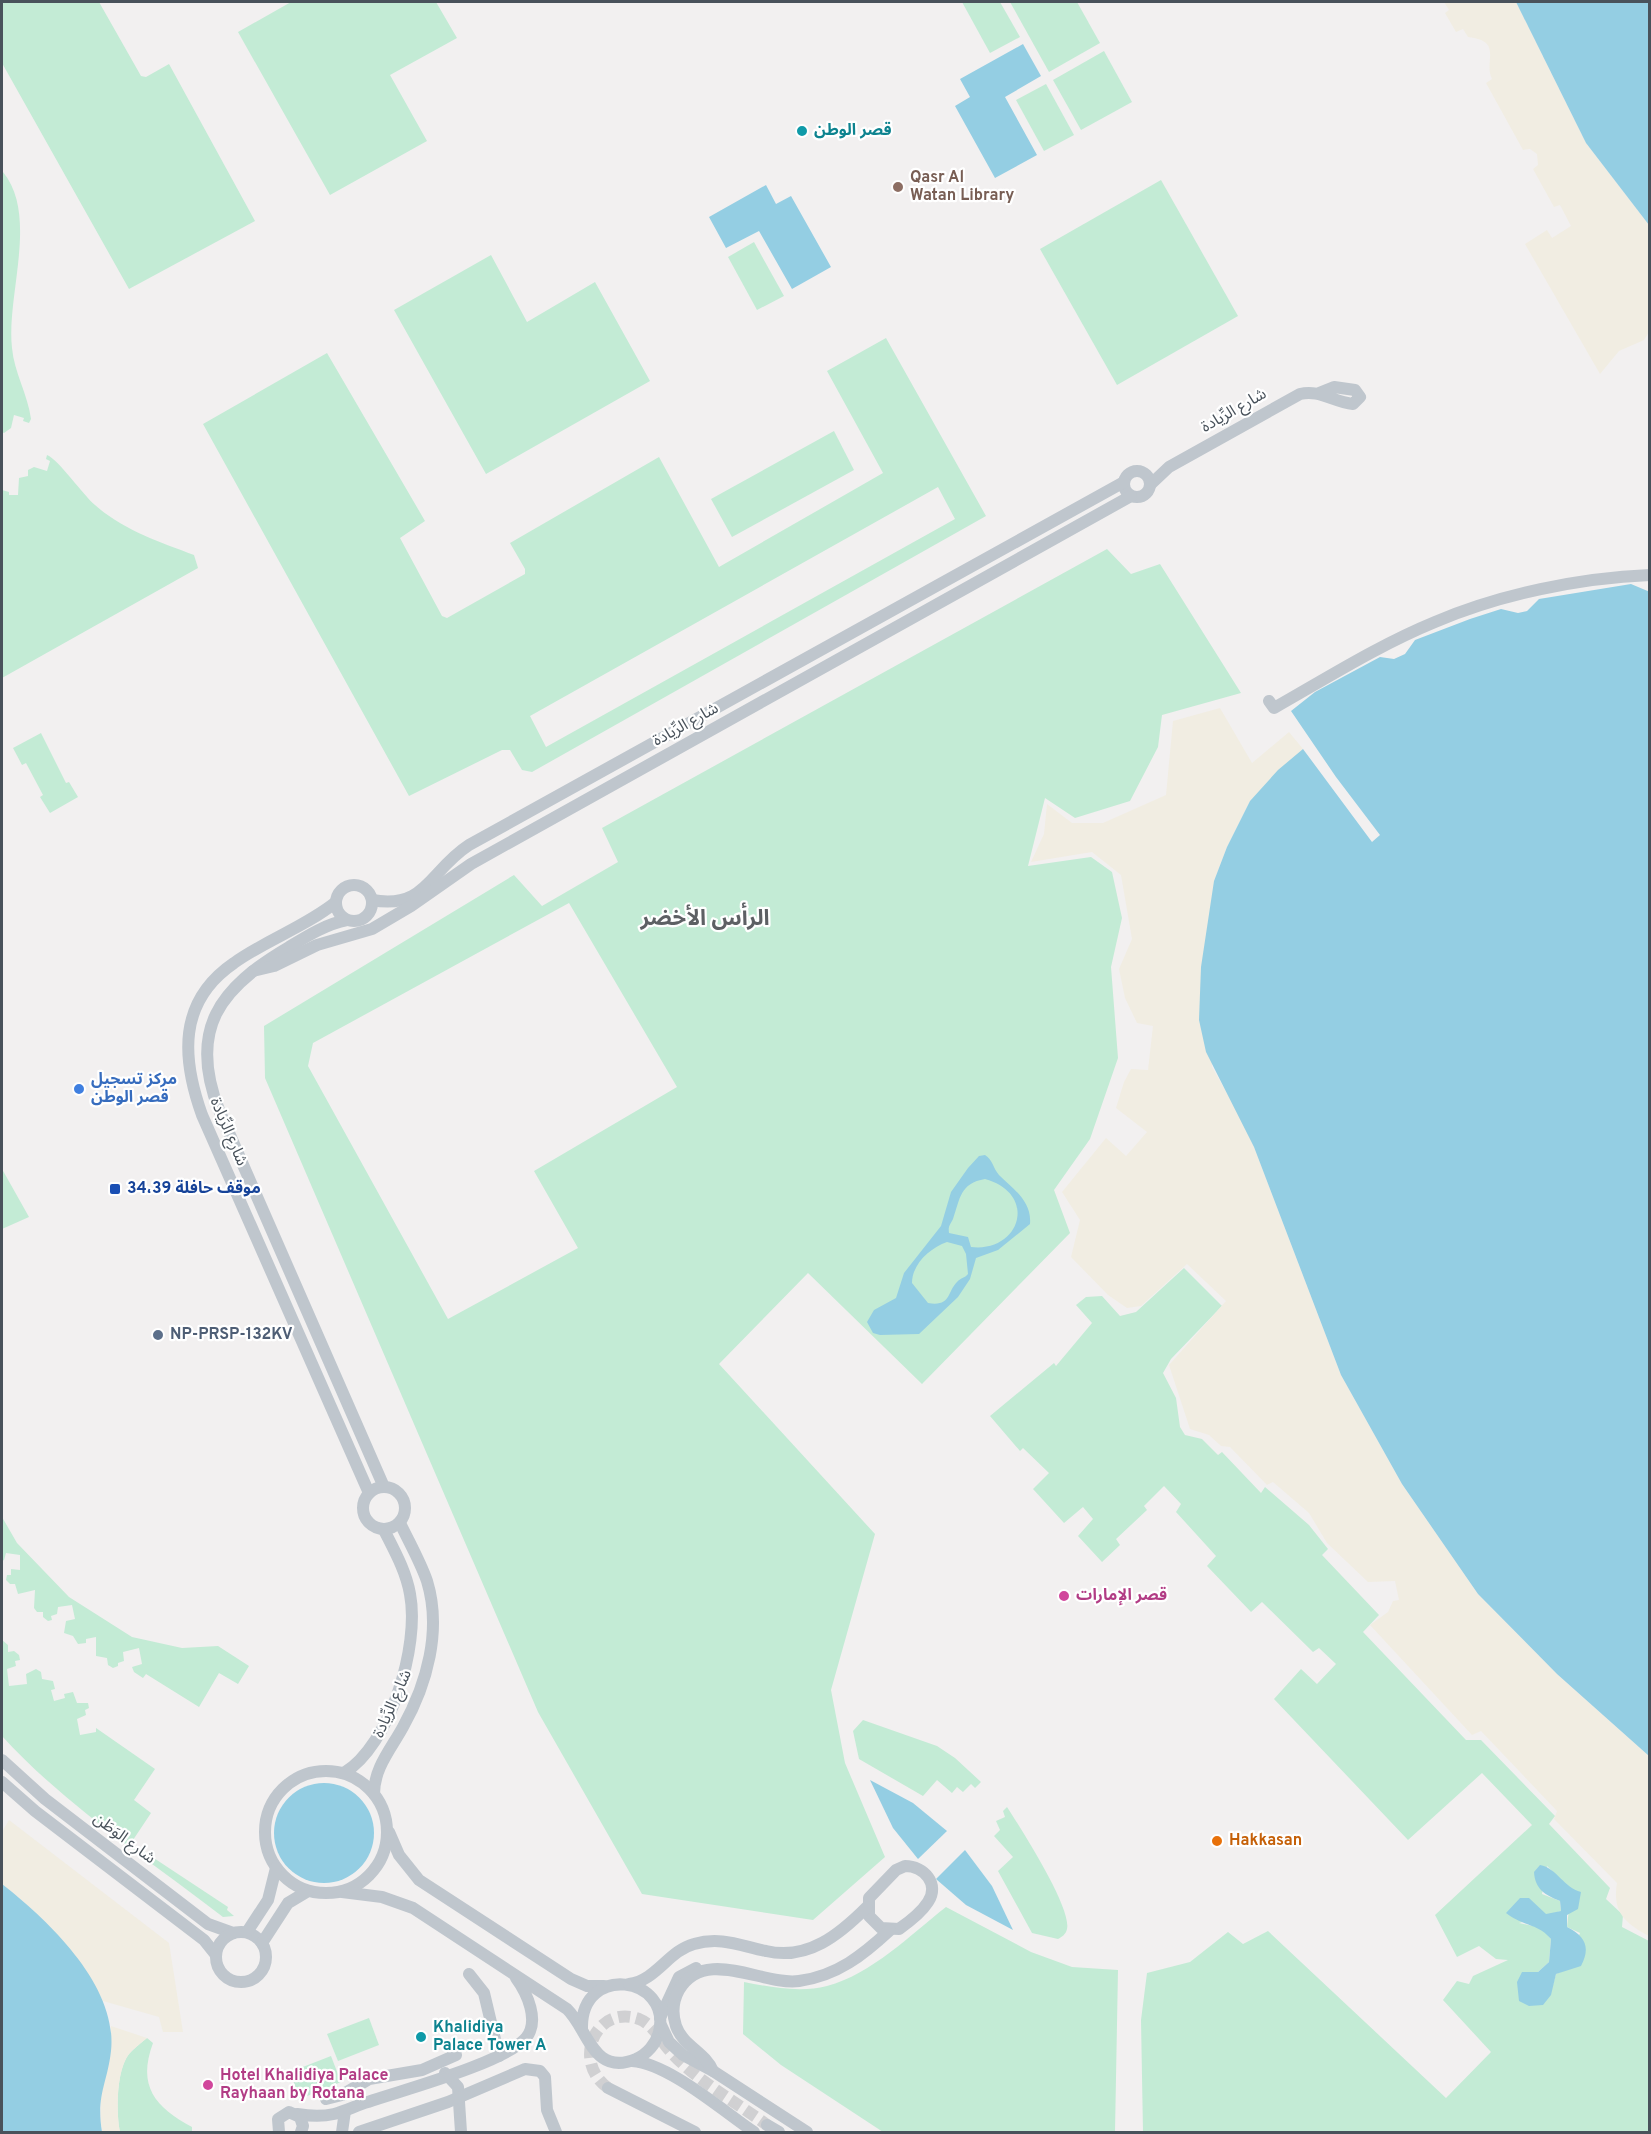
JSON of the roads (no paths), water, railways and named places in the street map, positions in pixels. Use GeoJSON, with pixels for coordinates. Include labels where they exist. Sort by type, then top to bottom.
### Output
{"type":"FeatureCollection","features":[{"type":"Feature","properties":{"kind":"street","name":"شارع الرِّيادة"},"geometry":{"type":"LineString","coordinates":[[1147,478],[1280,404],[1308,392],[1319,393]]}},
{"type":"Feature","properties":{"kind":"street"},"geometry":{"type":"LineString","coordinates":[[1132,472],[1147,478],[1145,495],[1138,498],[1131,496],[1125,490],[1124,482],[1132,472]]}},
{"type":"Feature","properties":{"kind":"street","name":"شارع الرِّيادة"},"geometry":{"type":"LineString","coordinates":[[372,900],[391,903],[408,900],[469,845],[1124,482]]}},
{"type":"Feature","properties":{"kind":"street","name":"شارع الرِّيادة"},"geometry":{"type":"LineString","coordinates":[[253,971],[274,966],[317,945],[372,929],[411,906],[471,864],[1131,496]]}},
{"type":"Feature","properties":{"kind":"street"},"geometry":{"type":"LineString","coordinates":[[1269,701],[1274,708],[1381,647],[1436,622],[1487,604],[1569,586],[1650,575]]}},
{"type":"Feature","properties":{"kind":"street"},"geometry":{"type":"LineString","coordinates":[[354,885],[365,888],[372,900],[371,911],[363,919],[347,920],[338,911],[336,902],[343,889],[354,885]]}},
{"type":"Feature","properties":{"kind":"street","name":"شارع الرِّيادة"},"geometry":{"type":"LineString","coordinates":[[336,902],[233,963],[216,978],[203,996],[193,1016],[187,1058],[190,1080],[202,1115],[369,1493]]}},
{"type":"Feature","properties":{"kind":"street","name":"شارع الرِّيادة"},"geometry":{"type":"LineString","coordinates":[[347,920],[319,930],[253,971],[226,997],[214,1017],[207,1040],[208,1076],[219,1110],[384,1487]]}},
{"type":"Feature","properties":{"kind":"street"},"geometry":{"type":"LineString","coordinates":[[384,1487],[394,1490],[405,1502],[405,1513],[400,1522],[384,1530],[371,1526],[364,1516],[363,1505],[369,1493],[384,1487]]}},
{"type":"Feature","properties":{"kind":"street","name":"شارع الرِّيادة"},"geometry":{"type":"LineString","coordinates":[[374,1794],[379,1769],[412,1710],[428,1663],[433,1623],[430,1593],[423,1571],[400,1522]]}},
{"type":"Feature","properties":{"kind":"street","name":"شارع الرِّيادة"},"geometry":{"type":"LineString","coordinates":[[344,1773],[362,1760],[377,1740],[391,1709],[403,1671],[411,1626],[410,1595],[404,1572],[384,1530]]}},
{"type":"Feature","properties":{"kind":"street"},"geometry":{"type":"LineString","coordinates":[[403,1671],[428,1663]]}},
{"type":"Feature","properties":{"kind":"street","name":"شارع الوَطَن"},"geometry":{"type":"LineString","coordinates":[[2,1760],[45,1798],[208,1924],[233,1933]]}},
{"type":"Feature","properties":{"kind":"street"},"geometry":{"type":"LineString","coordinates":[[754,2133],[665,2071],[648,2064],[610,2060],[597,2054],[588,2043],[582,2028],[567,2009],[404,1904],[382,1897],[308,1891],[285,1878],[276,1868],[268,1852],[265,1833],[269,1809],[275,1798],[290,1782],[310,1772],[344,1773],[360,1781],[381,1804],[388,1828],[405,1864],[435,1892],[571,1979],[587,1986],[628,1984],[650,1976],[684,1947],[698,1943],[730,1940],[768,1952],[797,1952],[831,1939],[867,1907],[869,1898],[896,1870],[913,1866],[928,1876],[932,1886],[927,1904],[899,1929],[890,1930],[874,1923],[867,1907]]}},
{"type":"Feature","properties":{"kind":"street","name":"شارع الوَطَن"},"geometry":{"type":"LineString","coordinates":[[2,1782],[35,1811],[204,1940],[216,1955]]}},
{"type":"Feature","properties":{"kind":"street"},"geometry":{"type":"LineString","coordinates":[[342,1892],[364,1881],[376,1868],[384,1852],[388,1828]]}},
{"type":"Feature","properties":{"kind":"street"},"geometry":{"type":"LineString","coordinates":[[247,1932],[268,1900],[276,1868]]}},
{"type":"Feature","properties":{"kind":"street"},"geometry":{"type":"LineString","coordinates":[[262,1943],[288,1903],[308,1891]]}},
{"type":"Feature","properties":{"kind":"street"},"geometry":{"type":"LineString","coordinates":[[629,2061],[651,2048],[679,1977],[699,1970],[731,1969],[781,1982],[817,1978],[853,1961],[890,1930]]}},
{"type":"Feature","properties":{"kind":"street"},"geometry":{"type":"LineString","coordinates":[[247,1932],[262,1943],[267,1953],[266,1965],[259,1976],[247,1982],[227,1978],[218,1968],[216,1955],[221,1941],[233,1933],[247,1932]]}},
{"type":"Feature","properties":{"kind":"street"},"geometry":{"type":"LineString","coordinates":[[684,1947],[699,1970]]}},
{"type":"Feature","properties":{"kind":"street"},"geometry":{"type":"LineString","coordinates":[[699,1970],[679,1991],[674,2008],[675,2019],[684,2039],[705,2058],[714,2071]]}},
{"type":"Feature","properties":{"kind":"street"},"geometry":{"type":"LineString","coordinates":[[469,1974],[484,1993],[498,2056]]}},
{"type":"Feature","properties":{"kind":"street"},"geometry":{"type":"LineString","coordinates":[[279,2133],[277,2123],[281,2116],[289,2112],[316,2116],[350,2109],[443,2078],[498,2056],[527,2037],[531,2026],[530,2007],[514,1975]]}},
{"type":"Feature","properties":{"kind":"street"},"geometry":{"type":"LineString","coordinates":[[628,1984],[647,1993],[656,2004],[660,2021],[675,2049],[714,2071],[807,2133]]}},
{"type":"Feature","properties":{"kind":"street"},"geometry":{"type":"LineString","coordinates":[[582,2028],[583,2012],[590,1998],[609,1985]]}},
{"type":"Feature","properties":{"kind":"street"},"geometry":{"type":"LineString","coordinates":[[326,2098],[347,2092],[378,2076],[413,2072],[440,2064],[456,2055]]}},
{"type":"Feature","properties":{"kind":"street"},"geometry":{"type":"LineString","coordinates":[[440,2064],[443,2078],[438,2093],[453,2100]]}},
{"type":"Feature","properties":{"kind":"street"},"geometry":{"type":"LineString","coordinates":[[359,2133],[453,2100],[532,2068],[545,2077],[547,2110],[556,2133]]}},
{"type":"Feature","properties":{"kind":"street"},"geometry":{"type":"LineString","coordinates":[[443,2078],[457,2083],[453,2100],[460,2133]]}},
{"type":"Feature","properties":{"kind":"street"},"geometry":{"type":"LineString","coordinates":[[608,2088],[695,2133]]}},
{"type":"Feature","properties":{"kind":"street"},"geometry":{"type":"LineString","coordinates":[[342,2133],[350,2109],[347,2092]]}},
{"type":"Feature","properties":{"kind":"street"},"geometry":{"type":"LineString","coordinates":[[297,2115],[302,2121],[301,2133]]}},
{"type":"Feature","properties":{"kind":"street"},"geometry":{"type":"LineString","coordinates":[[767,2125],[779,2133]]}},
{"type":"Feature","properties":{"kind":"water"},"geometry":{"type":"Polygon","coordinates":[[[1516,2],[1649,2],[1649,225],[1586,143],[1516,2]]]}},
{"type":"Feature","properties":{"kind":"water"},"geometry":{"type":"Polygon","coordinates":[[[1023,44],[1041,76],[1005,97],[1037,155],[995,178],[955,106],[970,97],[960,79],[1023,44]]]}},
{"type":"Feature","properties":{"kind":"water"},"geometry":{"type":"Polygon","coordinates":[[[766,185],[776,204],[791,196],[831,267],[792,289],[759,231],[726,248],[709,217],[766,185]]]}},
{"type":"Feature","properties":{"kind":"water"},"geometry":{"type":"Polygon","coordinates":[[[1631,584],[1650,592],[1649,1756],[1557,1674],[1478,1594],[1402,1484],[1341,1375],[1254,1147],[1206,1052],[1199,1020],[1201,967],[1214,881],[1227,847],[1250,801],[1278,770],[1303,749],[1372,842],[1380,835],[1336,777],[1291,711],[1315,692],[1380,657],[1394,659],[1405,654],[1415,640],[1470,619],[1501,609],[1518,613],[1527,611],[1539,599],[1631,584]]]}},
{"type":"Feature","properties":{"kind":"water"},"geometry":{"type":"Polygon","coordinates":[[[979,1156],[988,1157],[999,1175],[1025,1202],[1030,1224],[998,1250],[976,1258],[970,1279],[958,1297],[919,1334],[880,1335],[873,1333],[867,1322],[874,1310],[896,1298],[904,1273],[941,1226],[951,1192],[979,1156]],[[985,1179],[970,1184],[962,1193],[949,1227],[949,1233],[968,1237],[971,1247],[988,1246],[1001,1241],[1011,1232],[1017,1221],[1017,1209],[1012,1197],[1002,1186],[985,1179]],[[947,1242],[934,1248],[915,1269],[912,1283],[928,1303],[935,1304],[945,1301],[957,1282],[968,1274],[966,1254],[962,1246],[947,1242]]]}},
{"type":"Feature","properties":{"kind":"water"},"geometry":{"type":"Polygon","coordinates":[[[870,1780],[913,1803],[947,1831],[918,1859],[893,1828],[870,1780]]]}},
{"type":"Feature","properties":{"kind":"water"},"geometry":{"type":"Polygon","coordinates":[[[324,1783],[352,1791],[366,1805],[374,1833],[366,1861],[352,1875],[324,1883],[296,1875],[282,1861],[274,1833],[282,1805],[296,1791],[324,1783]]]}},
{"type":"Feature","properties":{"kind":"water"},"geometry":{"type":"Polygon","coordinates":[[[965,1850],[992,1886],[1013,1930],[966,1905],[936,1879],[965,1850]]]}},
{"type":"Feature","properties":{"kind":"water"},"geometry":{"type":"Polygon","coordinates":[[[1540,1865],[1551,1870],[1570,1887],[1581,1892],[1578,1909],[1567,1915],[1567,1927],[1582,1938],[1586,1953],[1581,1966],[1556,1974],[1551,1995],[1543,2005],[1529,2006],[1519,2001],[1517,1982],[1522,1972],[1538,1972],[1549,1962],[1551,1939],[1536,1927],[1506,1913],[1520,1898],[1529,1898],[1546,1914],[1561,1911],[1560,1901],[1545,1894],[1536,1883],[1534,1872],[1540,1865]]]}},
{"type":"Feature","properties":{"kind":"water"},"geometry":{"type":"Polygon","coordinates":[[[2,1884],[40,1917],[77,1957],[104,2003],[110,2027],[111,2051],[101,2099],[102,2132],[2,2132],[2,1884]]]}},
{"type":"Feature","properties":{"kind":"tunnel"},"geometry":{"type":"LineString","coordinates":[[608,2088],[597,2077],[591,2064],[590,2050],[594,2038],[601,2027],[611,2020],[624,2017],[639,2019],[653,2029],[681,2063],[767,2125]]}},
{"type":"Feature","properties":{"kind":"place","name":"قصر الوطن"},"geometry":{"type":"Point","coordinates":[802,131]}},
{"type":"Feature","properties":{"kind":"place","name":"Qasr Al Watan Library"},"geometry":{"type":"Point","coordinates":[898,187]}},
{"type":"Feature","properties":{"kind":"place","name":"مركز تسجيل قصر الوطن"},"geometry":{"type":"Point","coordinates":[79,1089]}},
{"type":"Feature","properties":{"kind":"place","name":"موقف حافلة 34،39"},"geometry":{"type":"Point","coordinates":[115,1189]}},
{"type":"Feature","properties":{"kind":"place","name":"NP-PRSP-132KV"},"geometry":{"type":"Point","coordinates":[158,1335]}},
{"type":"Feature","properties":{"kind":"place","name":"قصر الإمارات"},"geometry":{"type":"Point","coordinates":[1064,1596]}},
{"type":"Feature","properties":{"kind":"place","name":"Hakkasan"},"geometry":{"type":"Point","coordinates":[1217,1841]}},
{"type":"Feature","properties":{"kind":"place","name":"Khalidiya Palace Tower A"},"geometry":{"type":"Point","coordinates":[421,2037]}},
{"type":"Feature","properties":{"kind":"place","name":"Hotel Khalidiya Palace Rayhaan by Rotana"},"geometry":{"type":"Point","coordinates":[208,2085]}},
{"type":"Feature","properties":{"kind":"district","name":"الرأس الأخضر"},"geometry":{"type":"Point","coordinates":[705,919]}}]}
